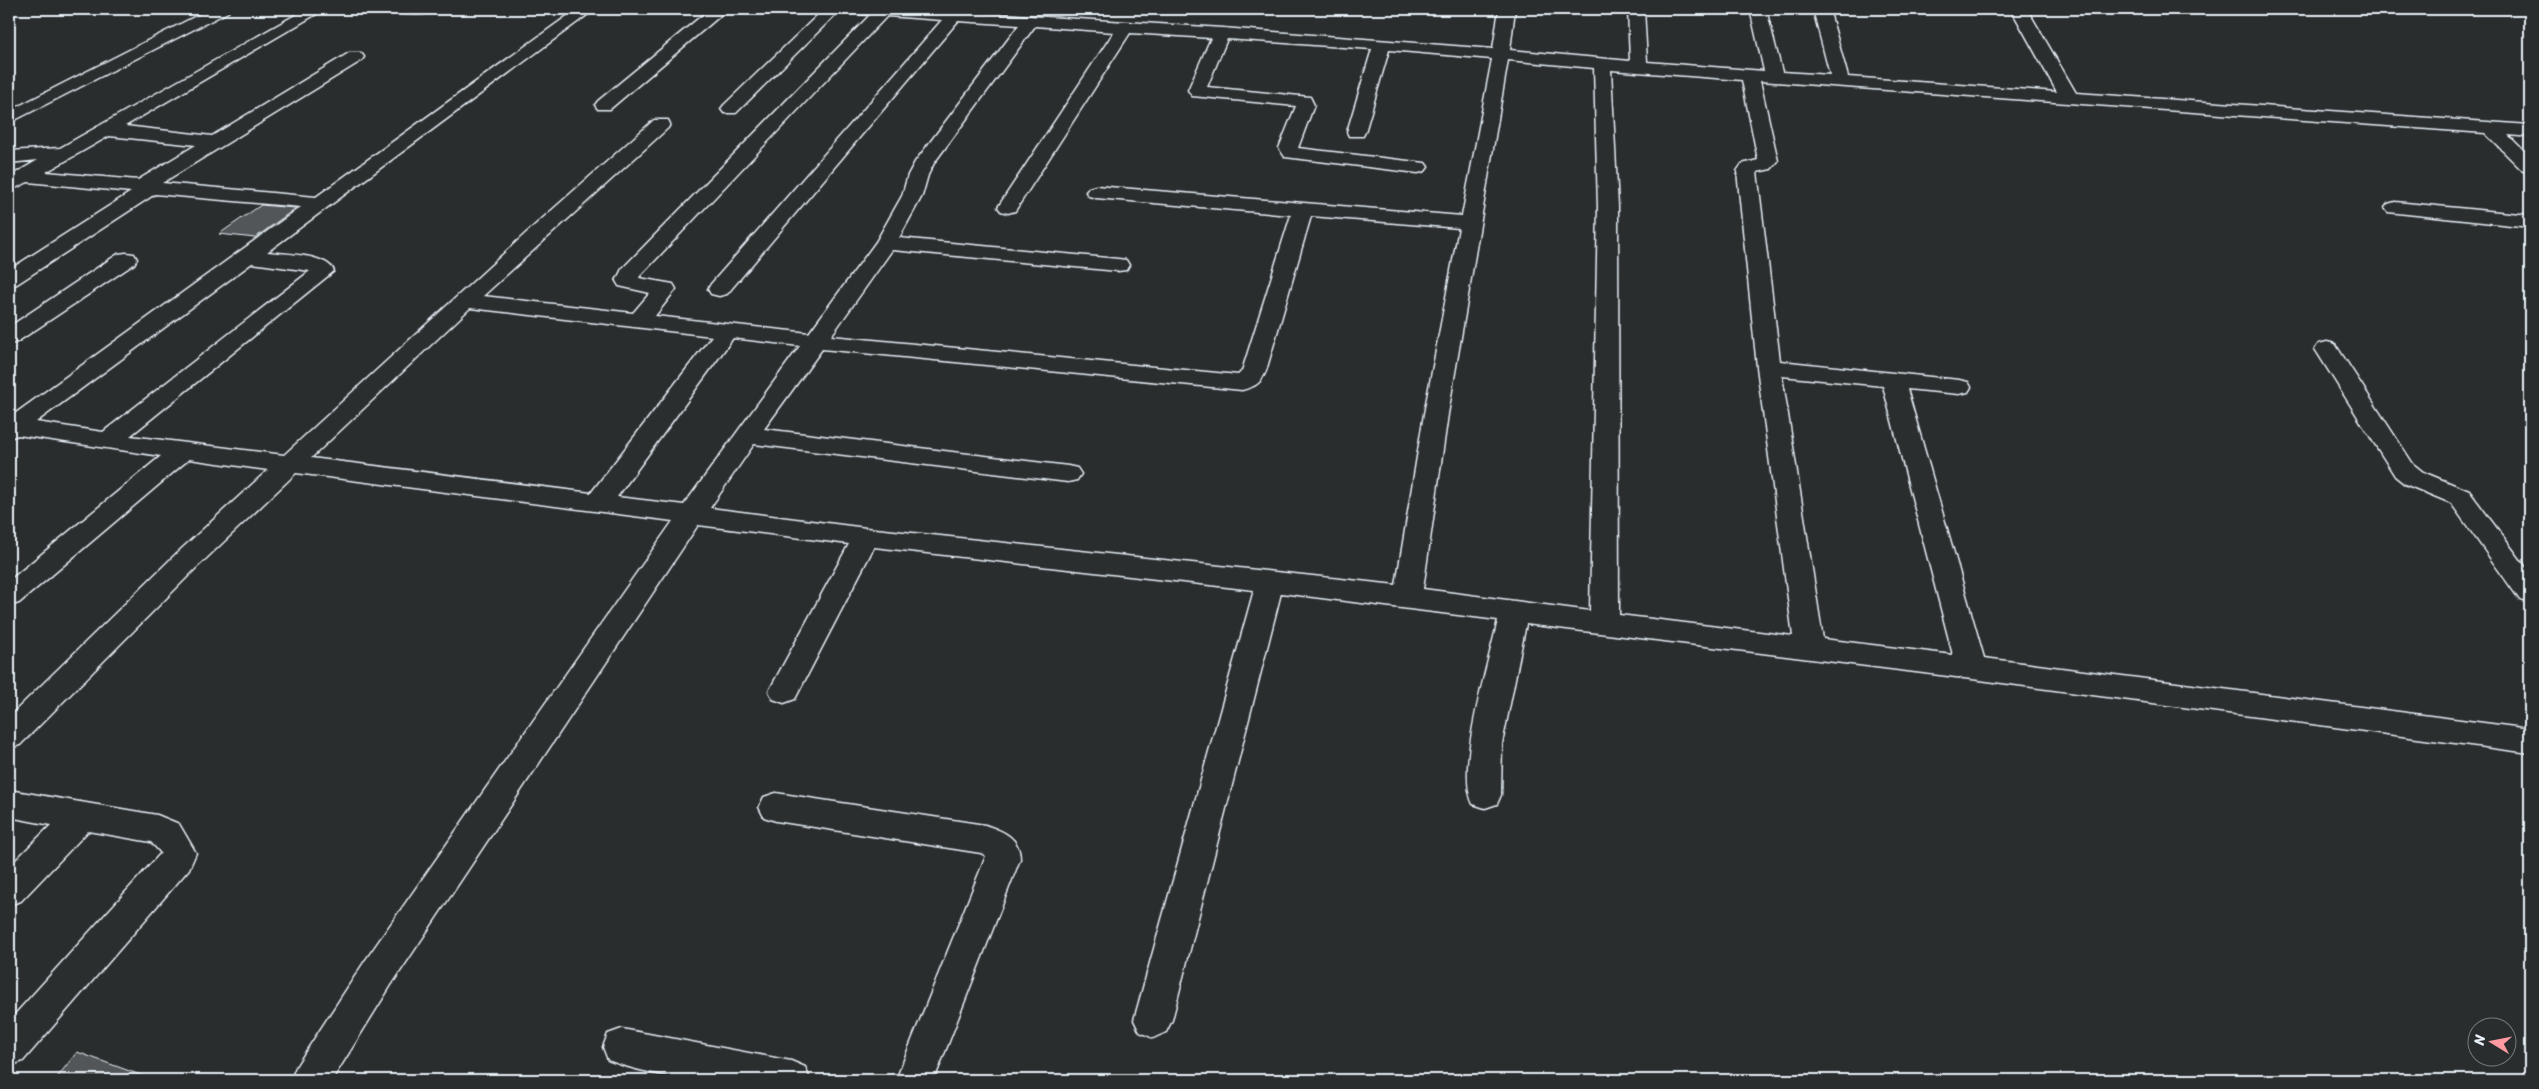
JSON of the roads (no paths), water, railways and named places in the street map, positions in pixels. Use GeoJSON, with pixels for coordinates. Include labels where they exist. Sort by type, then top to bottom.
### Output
{"type":"FeatureCollection","features":[{"type":"Feature","properties":{"kind":"street"},"geometry":{"type":"LineString","coordinates":[[9,118],[222,9]]}},
{"type":"Feature","properties":{"kind":"street"},"geometry":{"type":"LineString","coordinates":[[17,181],[317,9]]}},
{"type":"Feature","properties":{"kind":"street"},"geometry":{"type":"LineString","coordinates":[[398,9],[432,9]]}},
{"type":"Feature","properties":{"kind":"street"},"geometry":{"type":"LineString","coordinates":[[10,427],[587,9]]}},
{"type":"Feature","properties":{"kind":"street"},"geometry":{"type":"LineString","coordinates":[[604,106],[720,9]]}},
{"type":"Feature","properties":{"kind":"street"},"geometry":{"type":"LineString","coordinates":[[730,109],[833,9]]}},
{"type":"Feature","properties":{"kind":"street"},"geometry":{"type":"LineString","coordinates":[[851,9],[957,12],[1030,22],[1222,33],[1501,54],[1750,76],[2530,131]]}},
{"type":"Feature","properties":{"kind":"street"},"geometry":{"type":"LineString","coordinates":[[1062,24],[1073,9]]}},
{"type":"Feature","properties":{"kind":"street"},"geometry":{"type":"LineString","coordinates":[[1408,597],[1436,414],[1501,54],[1507,9]]}},
{"type":"Feature","properties":{"kind":"street"},"geometry":{"type":"LineString","coordinates":[[1636,9],[1639,67]]}},
{"type":"Feature","properties":{"kind":"street"},"geometry":{"type":"LineString","coordinates":[[1758,9],[1774,77]]}},
{"type":"Feature","properties":{"kind":"street"},"geometry":{"type":"LineString","coordinates":[[1821,9],[1841,82]]}},
{"type":"Feature","properties":{"kind":"street"},"geometry":{"type":"LineString","coordinates":[[2019,9],[2069,97]]}},
{"type":"Feature","properties":{"kind":"street"},"geometry":{"type":"LineString","coordinates":[[639,320],[665,289],[630,282],[627,280],[630,274],[883,11]]}},
{"type":"Feature","properties":{"kind":"street"},"geometry":{"type":"LineString","coordinates":[[720,289],[957,12]]}},
{"type":"Feature","properties":{"kind":"street"},"geometry":{"type":"LineString","coordinates":[[310,1080],[378,973],[748,435],[886,243],[912,196],[918,175],[926,162],[1030,22]]}},
{"type":"Feature","properties":{"kind":"street"},"geometry":{"type":"LineString","coordinates":[[1008,207],[1125,28]]}},
{"type":"Feature","properties":{"kind":"street"},"geometry":{"type":"LineString","coordinates":[[1222,33],[1197,90],[1198,92],[1304,101],[1305,105],[1288,148],[1292,153],[1418,167]]}},
{"type":"Feature","properties":{"kind":"street"},"geometry":{"type":"LineString","coordinates":[[1356,132],[1382,45]]}},
{"type":"Feature","properties":{"kind":"street"},"geometry":{"type":"LineString","coordinates":[[9,279],[216,142],[355,57]]}},
{"type":"Feature","properties":{"kind":"street"},"geometry":{"type":"LineString","coordinates":[[1602,64],[1608,207],[1604,624]]}},
{"type":"Feature","properties":{"kind":"street"},"geometry":{"type":"LineString","coordinates":[[1750,76],[1768,161],[1764,165],[1749,168],[1747,171],[1769,368],[1808,648]]}},
{"type":"Feature","properties":{"kind":"street"},"geometry":{"type":"LineString","coordinates":[[9,736],[186,562],[292,465],[541,230],[661,124]]}},
{"type":"Feature","properties":{"kind":"street"},"geometry":{"type":"LineString","coordinates":[[2490,128],[2530,167]]}},
{"type":"Feature","properties":{"kind":"street"},"geometry":{"type":"LineString","coordinates":[[106,130],[216,142]]}},
{"type":"Feature","properties":{"kind":"street"},"geometry":{"type":"LineString","coordinates":[[9,157],[66,152]]}},
{"type":"Feature","properties":{"kind":"street"},"geometry":{"type":"LineString","coordinates":[[17,181],[148,186],[320,203]]}},
{"type":"Feature","properties":{"kind":"street"},"geometry":{"type":"LineString","coordinates":[[1096,192],[1301,210],[1310,208],[1471,223]]}},
{"type":"Feature","properties":{"kind":"street"},"geometry":{"type":"LineString","coordinates":[[2396,208],[2530,221]]}},
{"type":"Feature","properties":{"kind":"street"},"geometry":{"type":"LineString","coordinates":[[467,301],[817,341],[1228,383],[1246,382],[1251,378],[1254,371],[1301,210]]}},
{"type":"Feature","properties":{"kind":"street"},"geometry":{"type":"LineString","coordinates":[[886,243],[1118,265]]}},
{"type":"Feature","properties":{"kind":"street"},"geometry":{"type":"LineString","coordinates":[[108,442],[323,271],[322,268],[313,264],[248,256]]}},
{"type":"Feature","properties":{"kind":"street"},"geometry":{"type":"LineString","coordinates":[[9,337],[126,259]]}},
{"type":"Feature","properties":{"kind":"street"},"geometry":{"type":"LineString","coordinates":[[598,503],[728,330]]}},
{"type":"Feature","properties":{"kind":"street"},"geometry":{"type":"LineString","coordinates":[[2327,349],[2404,470],[2414,478],[2460,497],[2530,593]]}},
{"type":"Feature","properties":{"kind":"street"},"geometry":{"type":"LineString","coordinates":[[1769,368],[1959,387]]}},
{"type":"Feature","properties":{"kind":"street"},"geometry":{"type":"LineString","coordinates":[[1893,380],[1972,668]]}},
{"type":"Feature","properties":{"kind":"street"},"geometry":{"type":"LineString","coordinates":[[10,427],[108,442],[866,537],[1408,597],[1604,624],[1972,668],[2530,741]]}},
{"type":"Feature","properties":{"kind":"street"},"geometry":{"type":"LineString","coordinates":[[748,435],[1068,474]]}},
{"type":"Feature","properties":{"kind":"street"},"geometry":{"type":"LineString","coordinates":[[9,596],[183,451]]}},
{"type":"Feature","properties":{"kind":"street"},"geometry":{"type":"LineString","coordinates":[[784,691],[866,537]]}},
{"type":"Feature","properties":{"kind":"street"},"geometry":{"type":"LineString","coordinates":[[1153,1020],[1270,582]]}},
{"type":"Feature","properties":{"kind":"street"},"geometry":{"type":"LineString","coordinates":[[1485,795],[1486,744],[1514,611]]}},
{"type":"Feature","properties":{"kind":"street"},"geometry":{"type":"LineString","coordinates":[[9,804],[163,831],[173,842],[178,857],[9,1048]]}},
{"type":"Feature","properties":{"kind":"street"},"geometry":{"type":"LineString","coordinates":[[776,808],[985,839],[1000,846],[1004,852],[1003,859],[915,1080]]}},
{"type":"Feature","properties":{"kind":"street"},"geometry":{"type":"LineString","coordinates":[[9,890],[82,817]]}},
{"type":"Feature","properties":{"kind":"street"},"geometry":{"type":"LineString","coordinates":[[622,1047],[790,1080]]}}]}
